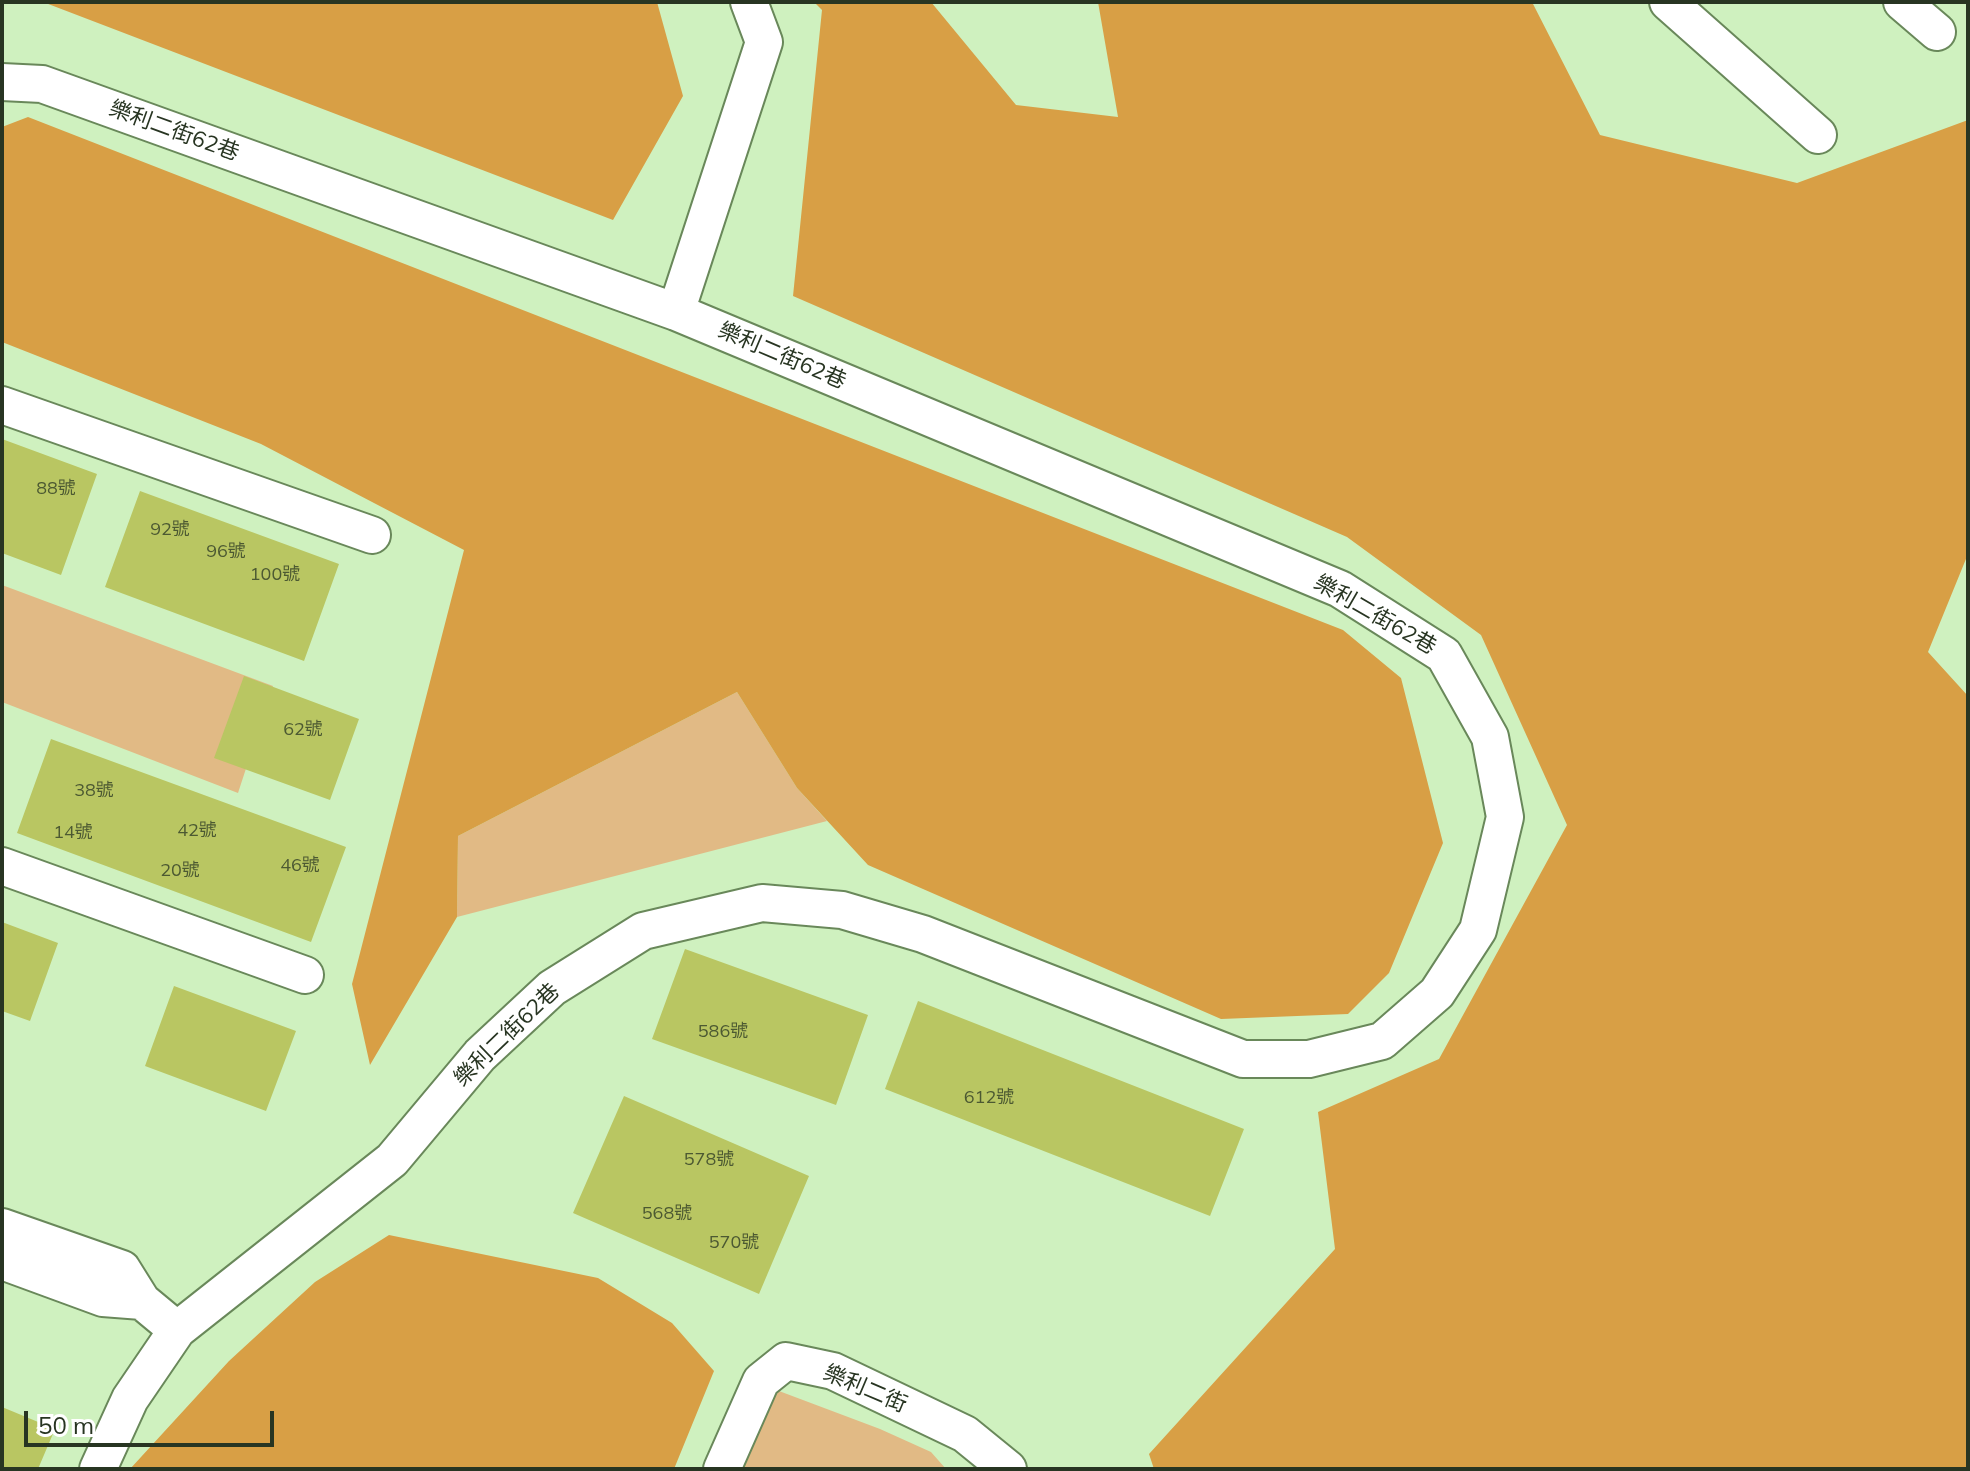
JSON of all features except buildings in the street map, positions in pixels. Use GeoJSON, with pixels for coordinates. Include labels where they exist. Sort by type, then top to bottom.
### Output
{"type":"FeatureCollection","features":[{"type":"Feature","properties":{"kind":"street"},"geometry":{"type":"LineString","coordinates":[[676,312],[764,42],[749,2]]}},
{"type":"Feature","properties":{"kind":"street"},"geometry":{"type":"LineString","coordinates":[[1668,2],[1818,135]]}},
{"type":"Feature","properties":{"kind":"street"},"geometry":{"type":"LineString","coordinates":[[1902,2],[1937,32]]}},
{"type":"Feature","properties":{"kind":"street","name":"樂利二街62巷"},"geometry":{"type":"LineString","coordinates":[[2,82],[42,84],[676,312],[1340,589],[1444,655],[1490,737],[1505,817],[1478,930],[1437,993],[1382,1041],[1309,1059],[1243,1059],[923,934],[842,910],[762,903],[643,931],[552,988],[480,1055],[392,1160],[177,1330],[130,1399],[98,1469]]}},
{"type":"Feature","properties":{"kind":"street"},"geometry":{"type":"LineString","coordinates":[[2,405],[372,535]]}},
{"type":"Feature","properties":{"kind":"street"},"geometry":{"type":"LineString","coordinates":[[2,866],[305,975]]}},
{"type":"Feature","properties":{"kind":"street"},"geometry":{"type":"LineString","coordinates":[[2,1227],[122,1269],[142,1301],[177,1330]]}},
{"type":"Feature","properties":{"kind":"street"},"geometry":{"type":"LineString","coordinates":[[2,1261],[103,1298],[142,1301]]}},
{"type":"Feature","properties":{"kind":"street","name":"樂利二街"},"geometry":{"type":"LineString","coordinates":[[722,1469],[761,1381],[786,1361],[833,1371],[965,1434],[1008,1469]]}},
{"type":"Feature","properties":{"kind":"shaded area"},"geometry":{"type":"Polygon","coordinates":[[[43,2],[657,2],[683,96],[613,220],[43,2]]]}},
{"type":"Feature","properties":{"kind":"shaded area"},"geometry":{"type":"Polygon","coordinates":[[[814,2],[931,2],[1016,105],[1118,117],[1098,2],[1532,2],[1600,135],[1797,183],[1968,120],[1968,554],[1928,652],[1968,696],[1968,1469],[1154,1469],[1149,1454],[1335,1249],[1318,1112],[1439,1059],[1567,825],[1481,635],[1347,537],[793,296],[822,10],[814,2]]]}},
{"type":"Feature","properties":{"kind":"shaded area"},"geometry":{"type":"Polygon","coordinates":[[[28,117],[1343,630],[1401,678],[1443,843],[1389,973],[1348,1014],[1221,1019],[868,865],[797,788],[737,692],[458,836],[457,917],[370,1065],[352,984],[464,550],[261,444],[2,342],[2,127],[28,117]]]}},
{"type":"Feature","properties":{"kind":"shaded area"},"geometry":{"type":"Polygon","coordinates":[[[2,585],[273,686],[238,793],[2,702],[2,585]]]}},
{"type":"Feature","properties":{"kind":"shaded area"},"geometry":{"type":"Polygon","coordinates":[[[737,692],[797,788],[827,821],[457,917],[458,836],[737,692]]]}},
{"type":"Feature","properties":{"kind":"shaded area"},"geometry":{"type":"Polygon","coordinates":[[[389,1235],[598,1278],[672,1323],[714,1371],[674,1469],[130,1469],[229,1361],[315,1282],[389,1235]]]}},
{"type":"Feature","properties":{"kind":"shaded area"},"geometry":{"type":"Polygon","coordinates":[[[771,1388],[880,1429],[931,1452],[946,1469],[734,1469],[771,1388]]]}}]}
